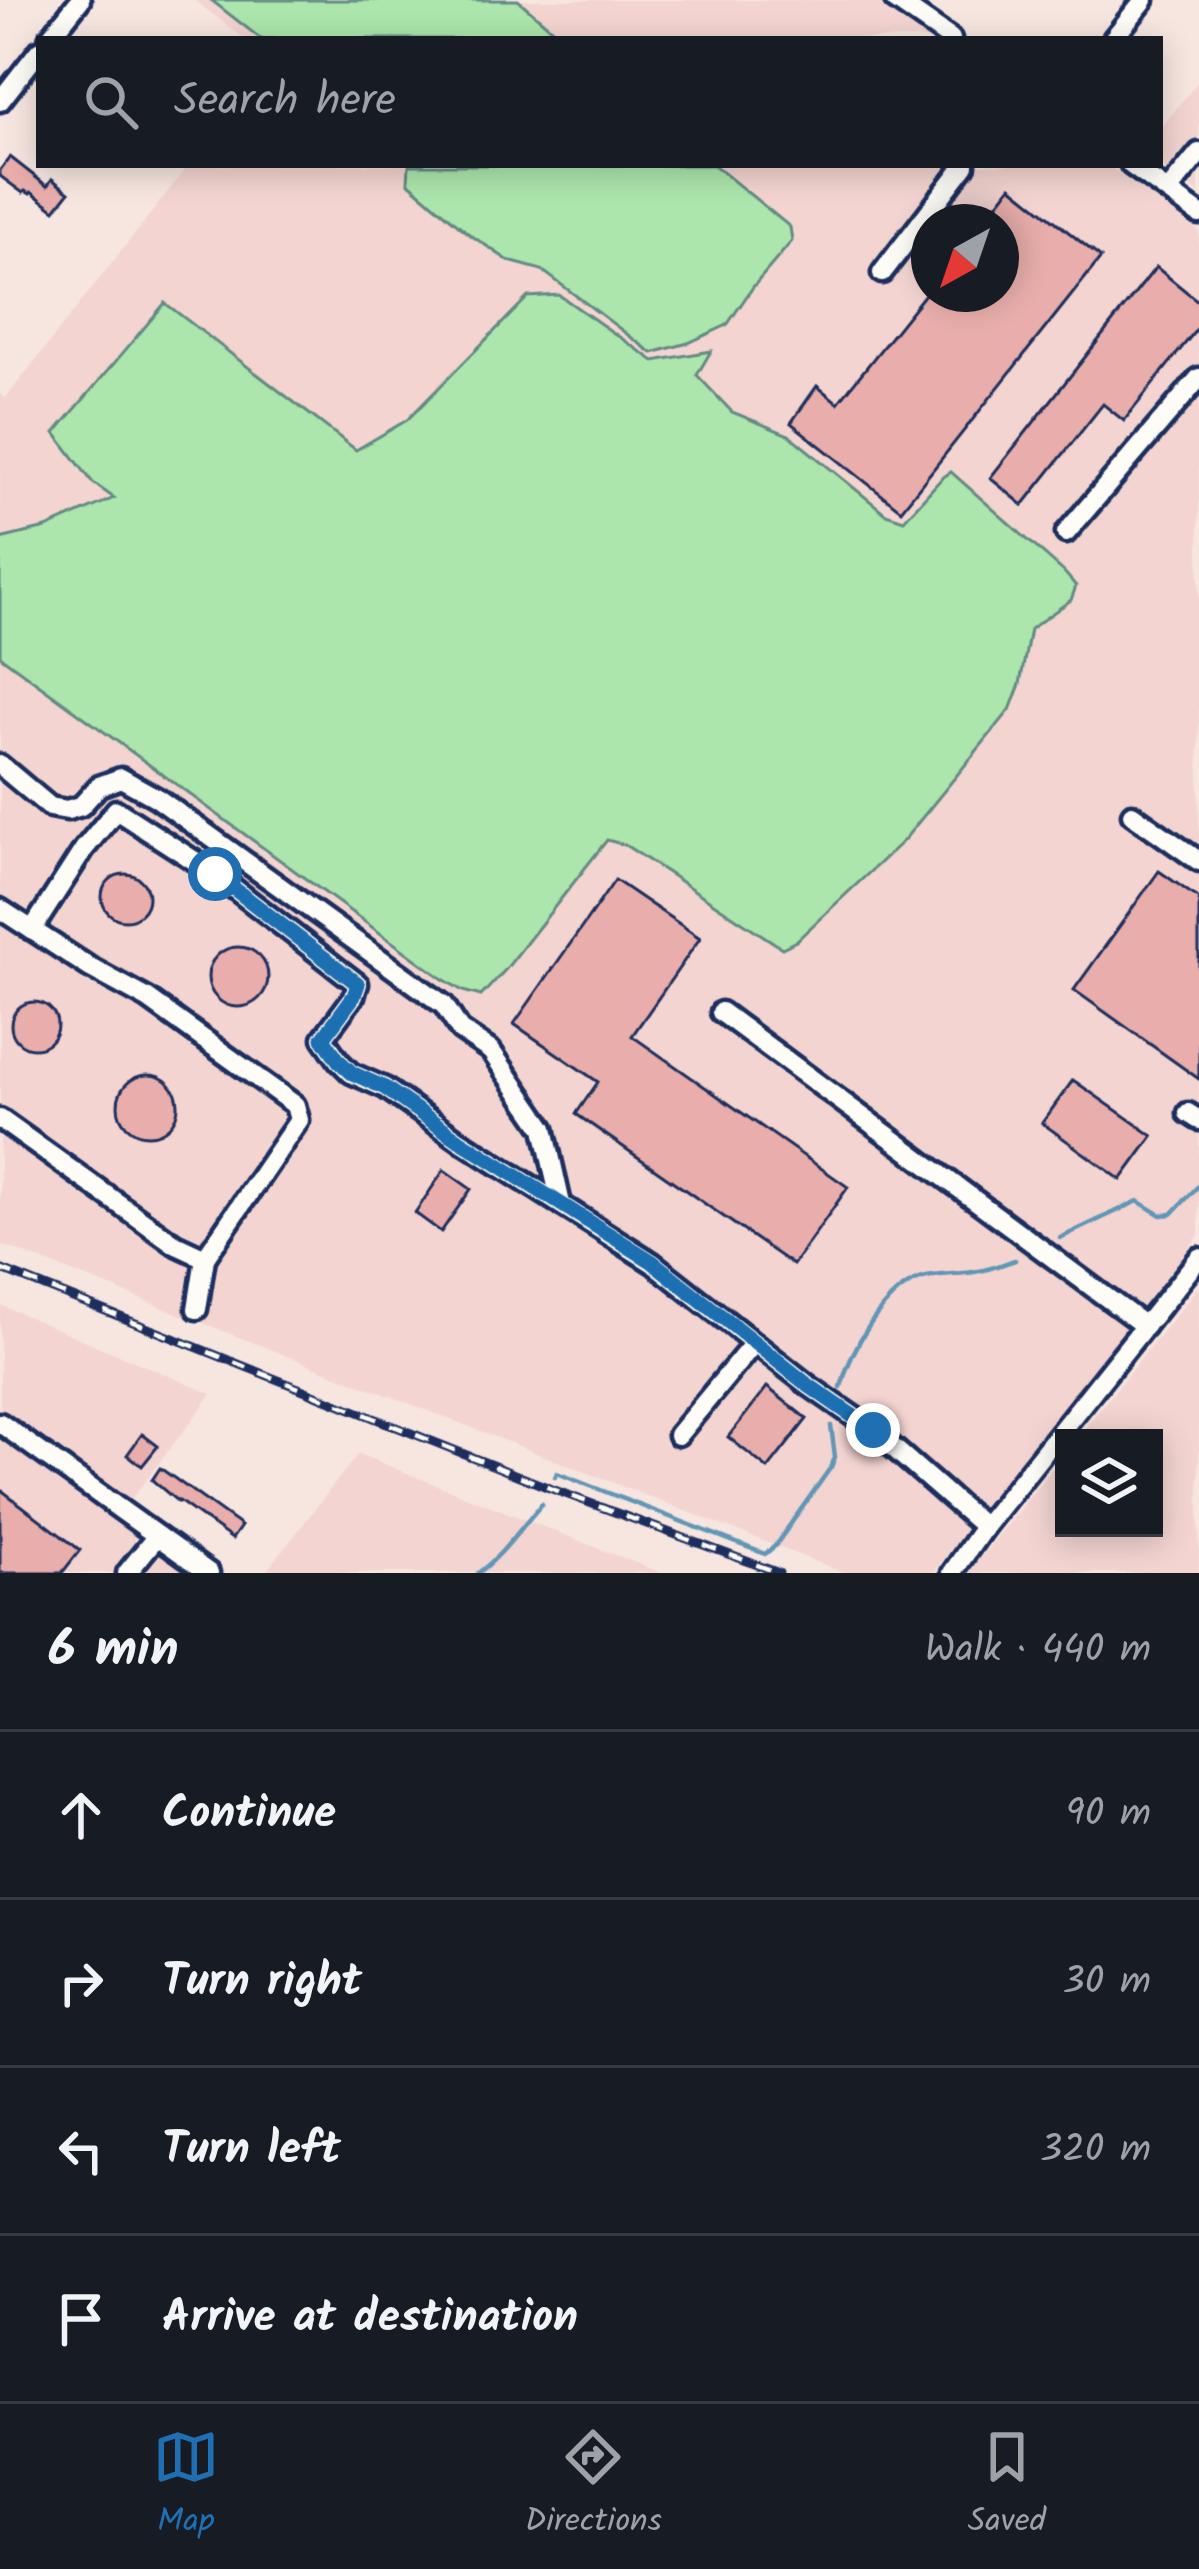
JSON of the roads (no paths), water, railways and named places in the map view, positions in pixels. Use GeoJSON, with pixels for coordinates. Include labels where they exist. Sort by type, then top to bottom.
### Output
{"type":"FeatureCollection","features":[{"type":"Feature","properties":{"kind":"street"},"geometry":{"type":"LineString","coordinates":[[51,36],[80,0]]}},
{"type":"Feature","properties":{"kind":"street"},"geometry":{"type":"LineString","coordinates":[[895,0],[947,36]]}},
{"type":"Feature","properties":{"kind":"street"},"geometry":{"type":"LineString","coordinates":[[1115,36],[1144,0]]}},
{"type":"Feature","properties":{"kind":"street"},"geometry":{"type":"LineString","coordinates":[[0,100],[36,55]]}},
{"type":"Feature","properties":{"kind":"street"},"geometry":{"type":"LineString","coordinates":[[1168,191],[1199,152]]}},
{"type":"Feature","properties":{"kind":"street"},"geometry":{"type":"LineString","coordinates":[[882,273],[963,168]]}},
{"type":"Feature","properties":{"kind":"street"},"geometry":{"type":"LineString","coordinates":[[1134,168],[1199,214]]}},
{"type":"Feature","properties":{"kind":"street"},"geometry":{"type":"LineString","coordinates":[[1066,533],[1199,378]]}},
{"type":"Feature","properties":{"kind":"street"},"geometry":{"type":"LineString","coordinates":[[0,765],[50,807],[67,810],[81,806],[99,786],[122,778],[157,798],[444,1005],[460,1030],[491,1052],[544,1128],[561,1204]]}},
{"type":"Feature","properties":{"kind":"street"},"geometry":{"type":"LineString","coordinates":[[32,930],[84,849],[116,810],[215,874],[358,984],[323,1038],[352,1073],[385,1088],[653,1262],[873,1430],[984,1527]]}},
{"type":"Feature","properties":{"kind":"street"},"geometry":{"type":"LineString","coordinates":[[1132,814],[1199,861]]}},
{"type":"Feature","properties":{"kind":"street"},"geometry":{"type":"LineString","coordinates":[[0,908],[89,967],[148,999],[295,1105],[299,1120],[205,1258],[196,1309]]}},
{"type":"Feature","properties":{"kind":"street"},"geometry":{"type":"LineString","coordinates":[[722,1012],[1144,1326]]}},
{"type":"Feature","properties":{"kind":"street"},"geometry":{"type":"LineString","coordinates":[[0,1119],[175,1244],[205,1258]]}},
{"type":"Feature","properties":{"kind":"street"},"geometry":{"type":"LineString","coordinates":[[952,1573],[1199,1258]]}},
{"type":"Feature","properties":{"kind":"street"},"geometry":{"type":"LineString","coordinates":[[678,1435],[754,1342]]}},
{"type":"Feature","properties":{"kind":"street"},"geometry":{"type":"LineString","coordinates":[[0,1423],[209,1573]]}},
{"type":"Feature","properties":{"kind":"street"},"geometry":{"type":"LineString","coordinates":[[127,1573],[157,1536]]}},
{"type":"Feature","properties":{"kind":"waterway"},"geometry":{"type":"LineString","coordinates":[[1060,1238],[1138,1201],[1161,1215],[1172,1214],[1199,1185]]}},
{"type":"Feature","properties":{"kind":"waterway"},"geometry":{"type":"LineString","coordinates":[[841,1387],[871,1323],[909,1284],[1015,1260]]}},
{"type":"Feature","properties":{"kind":"waterway"},"geometry":{"type":"LineString","coordinates":[[555,1477],[557,1473],[765,1554],[831,1467],[835,1457],[831,1426]]}},
{"type":"Feature","properties":{"kind":"waterway"},"geometry":{"type":"LineString","coordinates":[[478,1573],[542,1504]]}},
{"type":"Feature","properties":{"kind":"railway"},"geometry":{"type":"LineString","coordinates":[[0,1269],[552,1489],[779,1573]]}}]}
